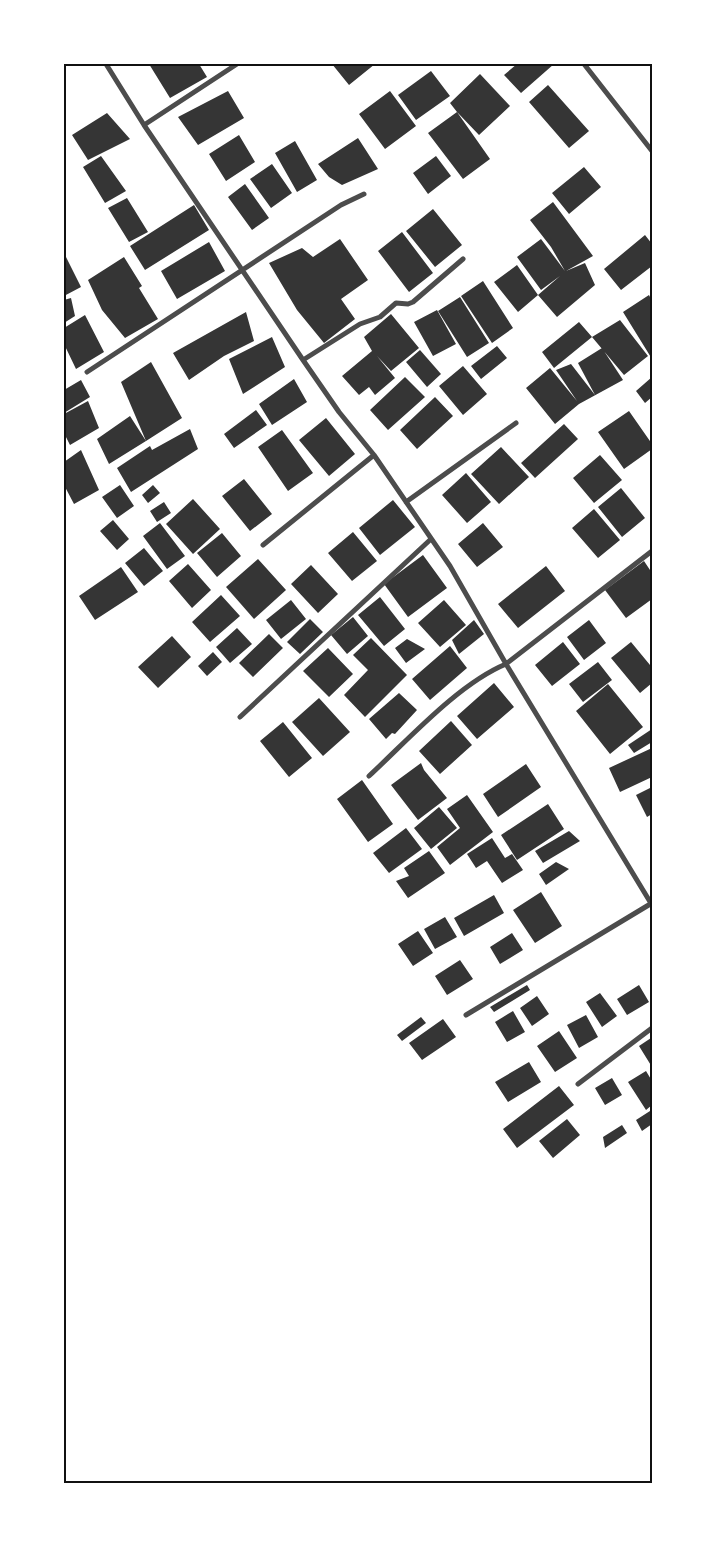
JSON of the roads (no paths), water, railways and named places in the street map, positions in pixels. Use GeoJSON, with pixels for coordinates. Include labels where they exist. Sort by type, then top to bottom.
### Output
{"type":"FeatureCollection","features":[{"type":"Feature","properties":{"kind":"street"},"geometry":{"type":"LineString","coordinates":[[106,64],[144,125],[303,360],[339,412],[374,455],[450,566],[506,664],[652,904],[466,1015]]}},
{"type":"Feature","properties":{"kind":"street"},"geometry":{"type":"LineString","coordinates":[[144,125],[237,64]]}},
{"type":"Feature","properties":{"kind":"street"},"geometry":{"type":"LineString","coordinates":[[584,64],[652,151]]}},
{"type":"Feature","properties":{"kind":"street"},"geometry":{"type":"LineString","coordinates":[[87,372],[341,205],[364,194]]}},
{"type":"Feature","properties":{"kind":"street"},"geometry":{"type":"LineString","coordinates":[[303,360],[360,324],[380,317],[396,303],[408,304],[413,302],[463,259]]}},
{"type":"Feature","properties":{"kind":"street"},"geometry":{"type":"LineString","coordinates":[[406,502],[516,423]]}},
{"type":"Feature","properties":{"kind":"street"},"geometry":{"type":"LineString","coordinates":[[262,545],[374,455]]}},
{"type":"Feature","properties":{"kind":"street"},"geometry":{"type":"LineString","coordinates":[[240,717],[431,539]]}},
{"type":"Feature","properties":{"kind":"street"},"geometry":{"type":"LineString","coordinates":[[369,776],[441,709],[490,670],[506,664],[652,551]]}},
{"type":"Feature","properties":{"kind":"street"},"geometry":{"type":"LineString","coordinates":[[578,1084],[652,1028]]}}]}
